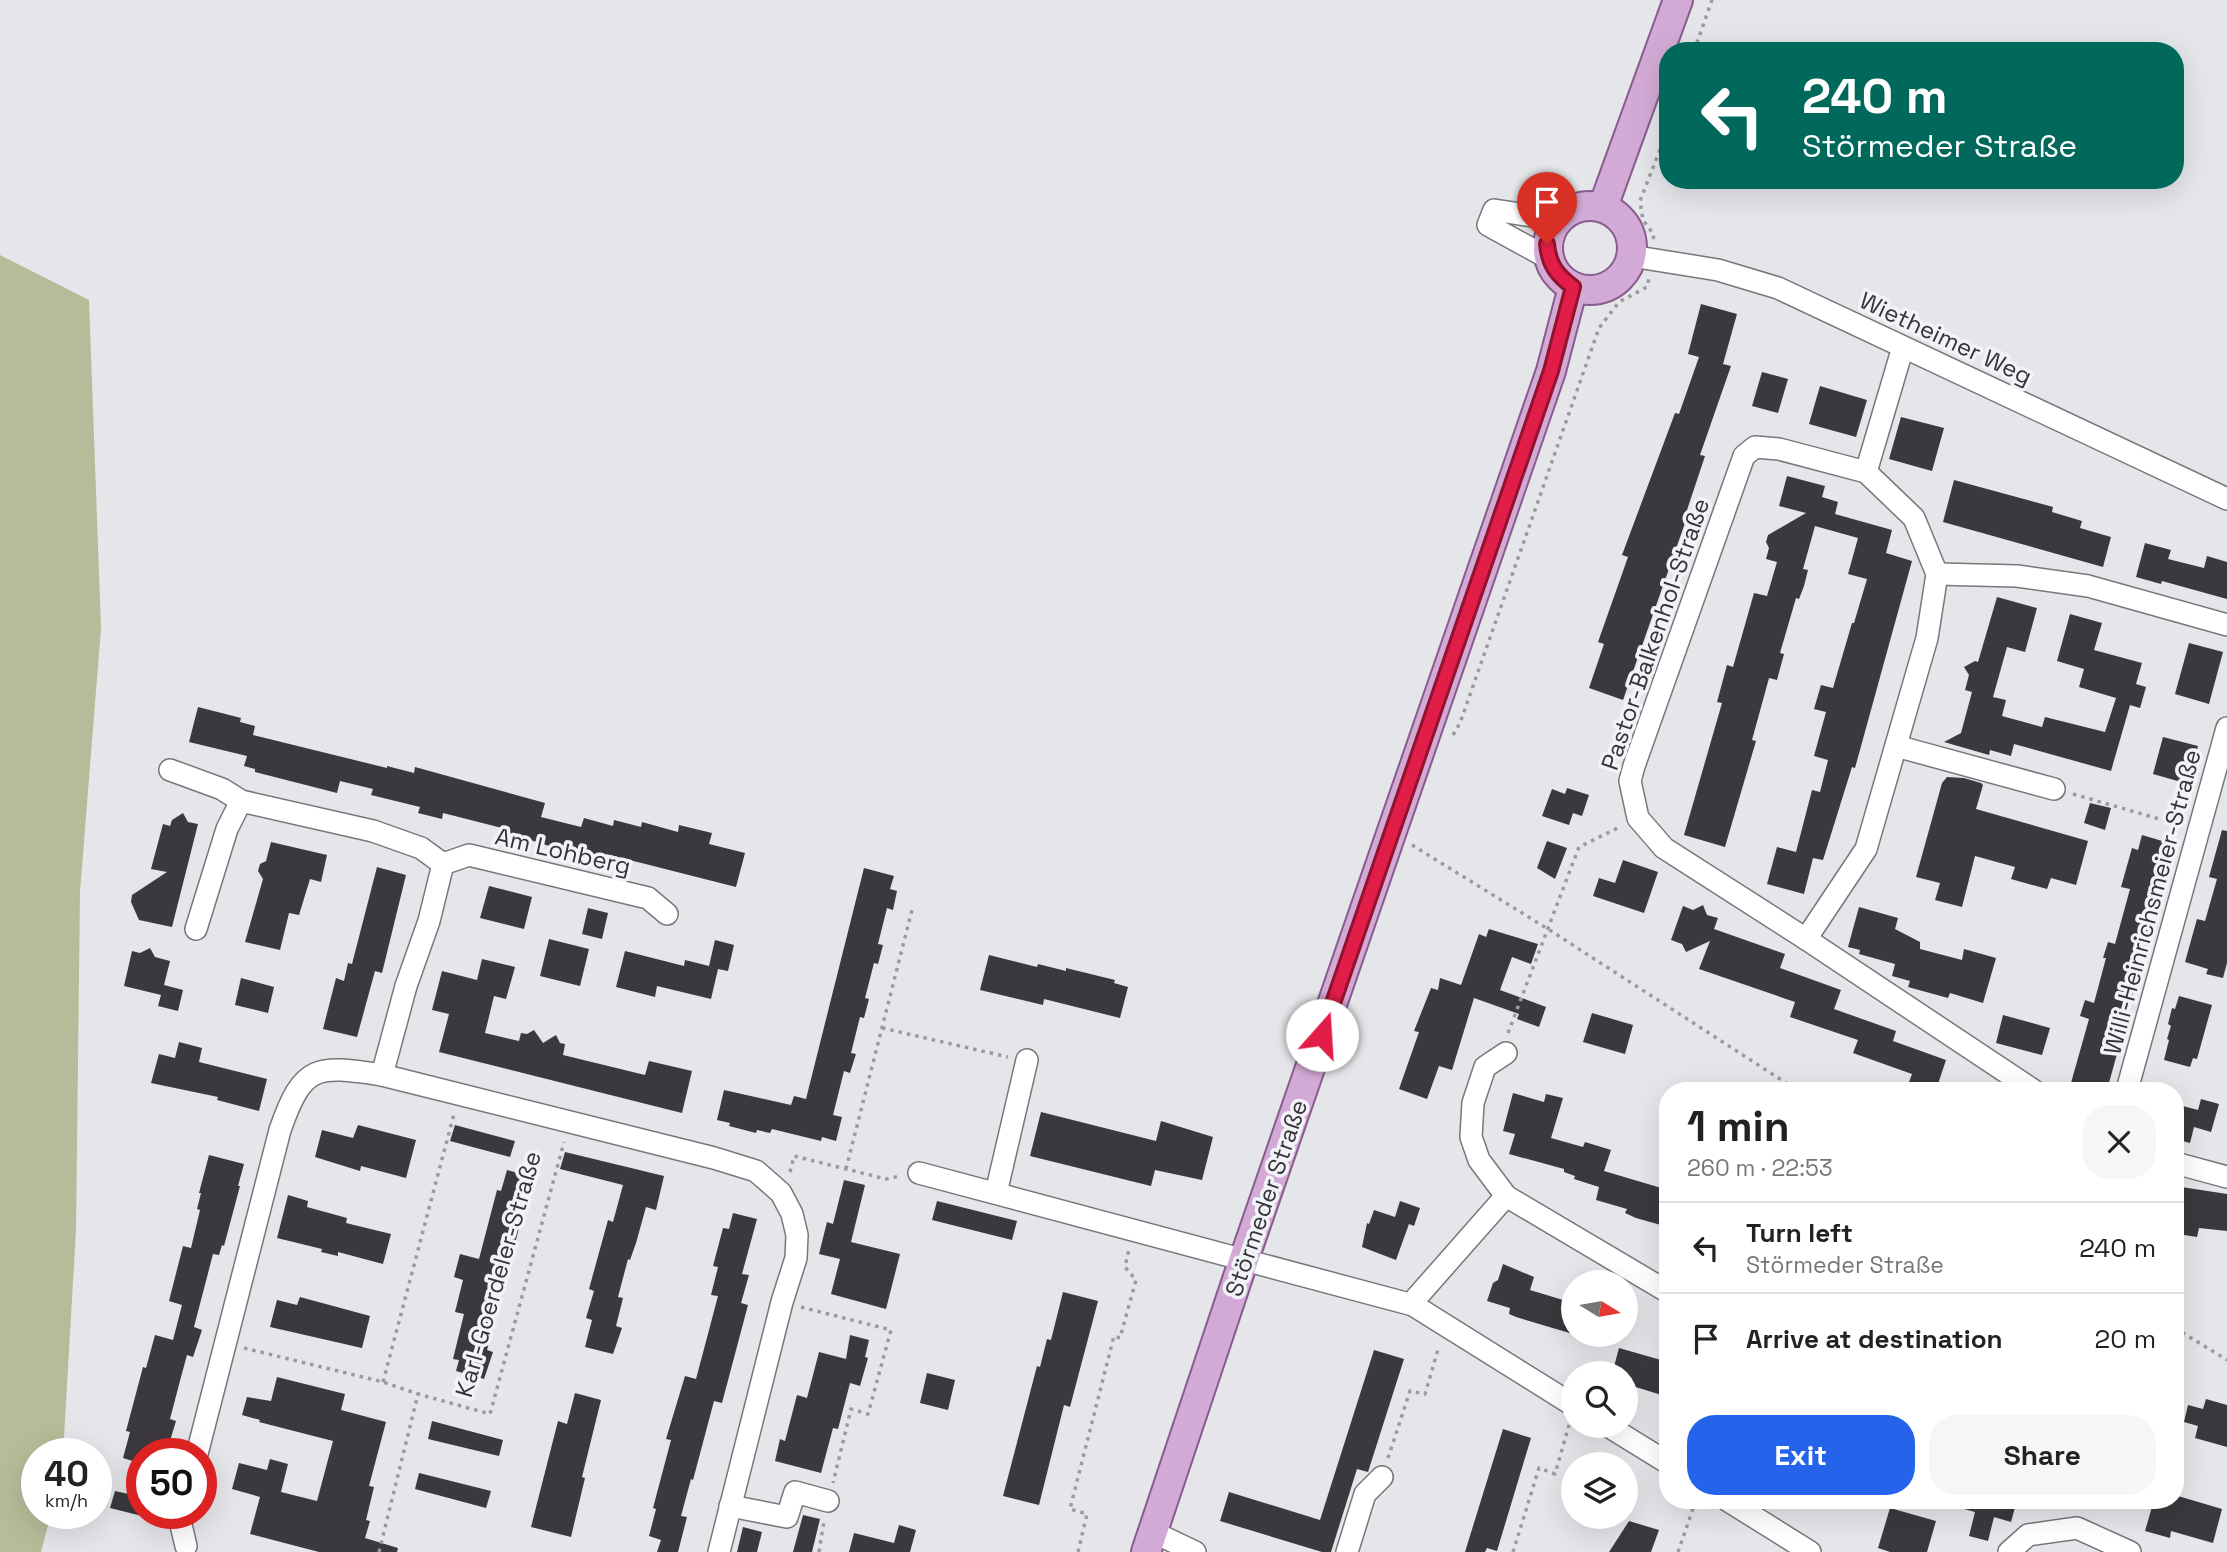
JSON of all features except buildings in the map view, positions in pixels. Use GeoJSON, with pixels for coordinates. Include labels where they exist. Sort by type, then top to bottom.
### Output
{"type":"FeatureCollection","features":[{"type":"Feature","properties":{"kind":"main road"},"geometry":{"type":"LineString","coordinates":[[1663,42],[1678,0]]}},
{"type":"Feature","properties":{"kind":"main road"},"geometry":{"type":"LineString","coordinates":[[1603,207],[1659,52]]}},
{"type":"Feature","properties":{"kind":"main road"},"geometry":{"type":"LineString","coordinates":[[1578,206],[1603,207],[1616,214],[1626,226],[1642,257],[1610,285],[1585,290],[1573,287],[1557,275],[1548,258],[1547,244],[1551,231],[1558,220],[1578,206]]}},
{"type":"Feature","properties":{"kind":"main road","name":"Störmeder Straße"},"geometry":{"type":"LineString","coordinates":[[1150,1542],[1244,1259],[1551,371],[1573,287]]}},
{"type":"Feature","properties":{"kind":"street"},"geometry":{"type":"LineString","coordinates":[[1548,258],[1488,225],[1494,210],[1558,220]]}},
{"type":"Feature","properties":{"kind":"street","name":"Wietheimer Weg"},"geometry":{"type":"LineString","coordinates":[[1642,257],[1718,270],[1778,288],[2227,499]]}},
{"type":"Feature","properties":{"kind":"street"},"geometry":{"type":"LineString","coordinates":[[1806,939],[1866,849],[1927,638],[1937,574],[1914,518],[1866,472],[1903,347]]}},
{"type":"Feature","properties":{"kind":"street","name":"Pastor-Balkenhol-Straße"},"geometry":{"type":"LineString","coordinates":[[1866,472],[1779,449],[1755,447],[1744,456],[1632,773],[1632,796],[1638,818],[1664,848],[2021,1082]]}},
{"type":"Feature","properties":{"kind":"street"},"geometry":{"type":"LineString","coordinates":[[1937,574],[2018,576],[2088,586],[2227,625]]}},
{"type":"Feature","properties":{"kind":"street","name":"Willi-Heinrichsmeier-Straße"},"geometry":{"type":"LineString","coordinates":[[2129,1082],[2227,728]]}},
{"type":"Feature","properties":{"kind":"street"},"geometry":{"type":"LineString","coordinates":[[1896,746],[2054,789]]}},
{"type":"Feature","properties":{"kind":"street"},"geometry":{"type":"LineString","coordinates":[[170,770],[222,789],[241,801],[373,831],[421,848],[443,864],[429,921],[406,986],[382,1075]]}},
{"type":"Feature","properties":{"kind":"street"},"geometry":{"type":"LineString","coordinates":[[196,929],[227,829],[241,801]]}},
{"type":"Feature","properties":{"kind":"street","name":"Am Lohberg"},"geometry":{"type":"LineString","coordinates":[[443,864],[469,855],[648,898],[667,914]]}},
{"type":"Feature","properties":{"kind":"street"},"geometry":{"type":"LineString","coordinates":[[1506,1053],[1485,1067],[1473,1103],[1471,1137],[1479,1160],[1506,1196],[1659,1287]]}},
{"type":"Feature","properties":{"kind":"street"},"geometry":{"type":"LineString","coordinates":[[996,1193],[1027,1061]]}},
{"type":"Feature","properties":{"kind":"street","name":"Karl-Goerdeler-Straße"},"geometry":{"type":"LineString","coordinates":[[201,1438],[280,1130],[292,1096],[310,1074],[342,1069],[382,1075],[714,1158],[756,1171],[779,1192],[792,1214],[797,1235],[796,1258],[782,1303],[719,1552]]}},
{"type":"Feature","properties":{"kind":"street"},"geometry":{"type":"LineString","coordinates":[[2184,1165],[2227,1177]]}},
{"type":"Feature","properties":{"kind":"street"},"geometry":{"type":"LineString","coordinates":[[919,1173],[1413,1305],[1445,1324],[1561,1407]]}},
{"type":"Feature","properties":{"kind":"street"},"geometry":{"type":"LineString","coordinates":[[1413,1305],[1417,1297],[1506,1196]]}},
{"type":"Feature","properties":{"kind":"street"},"geometry":{"type":"LineString","coordinates":[[1627,1438],[1659,1457]]}},
{"type":"Feature","properties":{"kind":"street"},"geometry":{"type":"LineString","coordinates":[[1347,1552],[1365,1494],[1382,1477]]}},
{"type":"Feature","properties":{"kind":"street"},"geometry":{"type":"LineString","coordinates":[[730,1506],[787,1517],[795,1492],[828,1501]]}},
{"type":"Feature","properties":{"kind":"street"},"geometry":{"type":"LineString","coordinates":[[1741,1509],[1810,1552]]}},
{"type":"Feature","properties":{"kind":"street"},"geometry":{"type":"LineString","coordinates":[[2010,1552],[2028,1535],[2077,1528],[2130,1552]]}},
{"type":"Feature","properties":{"kind":"street"},"geometry":{"type":"LineString","coordinates":[[182,1529],[188,1550]]}},
{"type":"Feature","properties":{"kind":"street"},"geometry":{"type":"LineString","coordinates":[[1150,1542],[1195,1552]]}},
{"type":"Feature","properties":{"kind":"path"},"geometry":{"type":"LineString","coordinates":[[1697,42],[1712,0]]}},
{"type":"Feature","properties":{"kind":"path"},"geometry":{"type":"LineString","coordinates":[[1446,746],[1460,723],[1599,328],[1619,302],[1647,287],[1642,257],[1654,235],[1643,220],[1640,201],[1659,152]]}},
{"type":"Feature","properties":{"kind":"path"},"geometry":{"type":"LineString","coordinates":[[2054,789],[2199,831]]}},
{"type":"Feature","properties":{"kind":"path"},"geometry":{"type":"LineString","coordinates":[[1506,1053],[1508,1032],[1579,847],[1638,818]]}},
{"type":"Feature","properties":{"kind":"path"},"geometry":{"type":"LineString","coordinates":[[1411,845],[1548,929],[1785,1082]]}},
{"type":"Feature","properties":{"kind":"path"},"geometry":{"type":"LineString","coordinates":[[846,1169],[912,910]]}},
{"type":"Feature","properties":{"kind":"path"},"geometry":{"type":"LineString","coordinates":[[882,1028],[1027,1061]]}},
{"type":"Feature","properties":{"kind":"path"},"geometry":{"type":"LineString","coordinates":[[383,1382],[459,1094]]}},
{"type":"Feature","properties":{"kind":"path","name":"Karl-Goerdeler-Straße"},"geometry":{"type":"LineString","coordinates":[[225,1343],[383,1382],[490,1414],[569,1123]]}},
{"type":"Feature","properties":{"kind":"path"},"geometry":{"type":"LineString","coordinates":[[779,1192],[787,1185],[794,1156],[886,1179],[919,1173]]}},
{"type":"Feature","properties":{"kind":"path"},"geometry":{"type":"LineString","coordinates":[[1078,1552],[1087,1514],[1070,1509],[1114,1336],[1120,1338],[1136,1280],[1125,1267],[1134,1230]]}},
{"type":"Feature","properties":{"kind":"path"},"geometry":{"type":"LineString","coordinates":[[782,1303],[891,1330],[867,1414],[851,1409],[828,1501],[819,1552]]}},
{"type":"Feature","properties":{"kind":"path"},"geometry":{"type":"LineString","coordinates":[[1382,1477],[1410,1391],[1424,1394],[1445,1324]]}},
{"type":"Feature","properties":{"kind":"path"},"geometry":{"type":"LineString","coordinates":[[2184,1334],[2227,1360]]}},
{"type":"Feature","properties":{"kind":"path","name":"Karl-Goerdeler-Straße"},"geometry":{"type":"LineString","coordinates":[[379,1552],[418,1394]]}},
{"type":"Feature","properties":{"kind":"path"},"geometry":{"type":"LineString","coordinates":[[1513,1552],[1539,1468],[1555,1474],[1565,1438]]}},
{"type":"Feature","properties":{"kind":"path"},"geometry":{"type":"LineString","coordinates":[[1678,1552],[1693,1509]]}},
{"type":"Feature","properties":{"kind":"green space"},"geometry":{"type":"Polygon","coordinates":[[[0,255],[89,300],[101,628],[80,892],[76,1230],[64,1438],[21,1438],[21,1529],[47,1529],[41,1552],[0,1552],[0,255]]]}},
{"type":"Feature","properties":{"kind":"route"},"geometry":{"type":"LineString","coordinates":[[1322,1035],[1551,371],[1573,287],[1557,275],[1548,258],[1547,244]]}}]}
